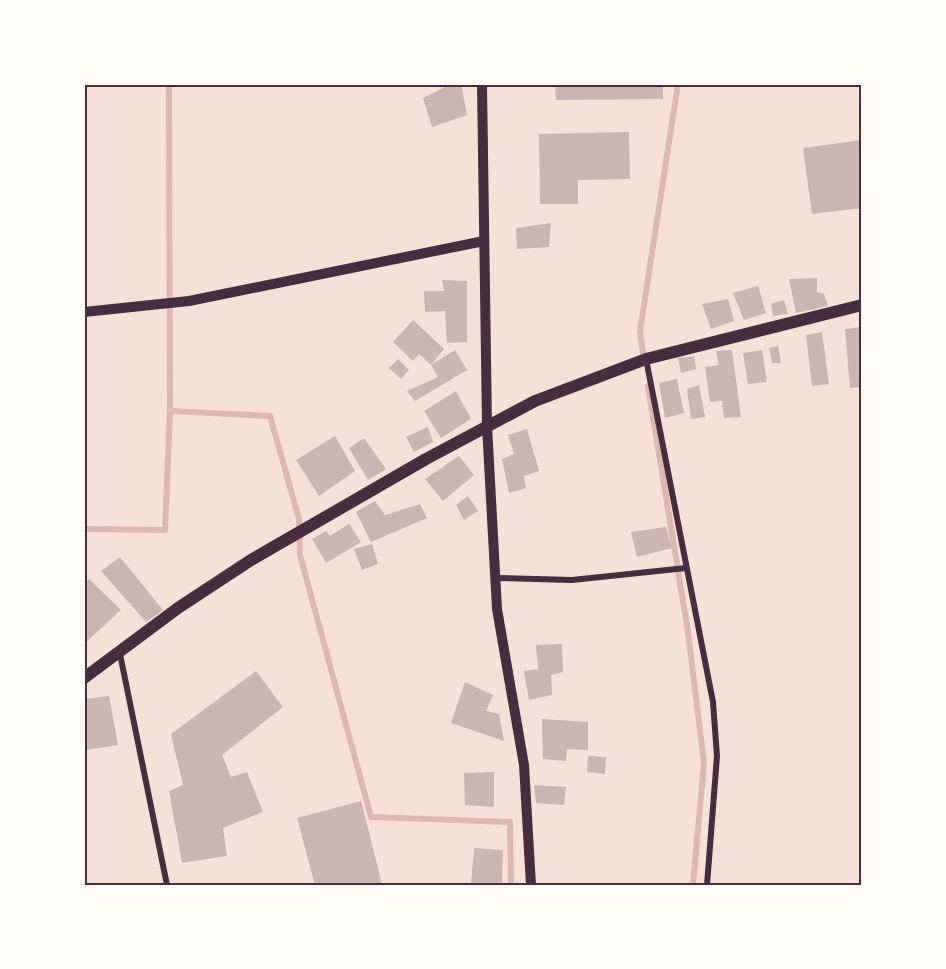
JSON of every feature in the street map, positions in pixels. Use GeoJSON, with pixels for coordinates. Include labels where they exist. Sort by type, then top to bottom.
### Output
{"type":"FeatureCollection","features":[{"type":"Feature","properties":{"kind":"main road"},"geometry":{"type":"LineString","coordinates":[[84,678],[120,654],[178,608],[251,560],[398,474],[535,401],[646,359],[862,305]]}},
{"type":"Feature","properties":{"kind":"street"},"geometry":{"type":"LineString","coordinates":[[482,84],[487,426],[497,609],[524,765],[531,885]]}},
{"type":"Feature","properties":{"kind":"street"},"geometry":{"type":"LineString","coordinates":[[84,312],[189,302],[484,241]]}},
{"type":"Feature","properties":{"kind":"street"},"geometry":{"type":"LineString","coordinates":[[646,359],[714,702],[717,756],[707,885]]}},
{"type":"Feature","properties":{"kind":"street"},"geometry":{"type":"LineString","coordinates":[[496,578],[572,580],[686,568]]}},
{"type":"Feature","properties":{"kind":"street"},"geometry":{"type":"LineString","coordinates":[[120,654],[167,885]]}},
{"type":"Feature","properties":{"kind":"building"},"geometry":{"type":"Polygon","coordinates":[[[451,84],[461,84],[467,115],[432,127],[423,98],[451,84]]]}},
{"type":"Feature","properties":{"kind":"building"},"geometry":{"type":"Polygon","coordinates":[[[555,84],[663,84],[663,99],[556,100],[555,84]]]}},
{"type":"Feature","properties":{"kind":"building"},"geometry":{"type":"Polygon","coordinates":[[[629,132],[630,179],[578,180],[578,204],[540,204],[539,134],[629,132]]]}},
{"type":"Feature","properties":{"kind":"building"},"geometry":{"type":"Polygon","coordinates":[[[862,140],[862,208],[812,214],[803,148],[862,140]]]}},
{"type":"Feature","properties":{"kind":"building"},"geometry":{"type":"Polygon","coordinates":[[[551,223],[549,247],[517,249],[516,228],[551,223]]]}},
{"type":"Feature","properties":{"kind":"building"},"geometry":{"type":"Polygon","coordinates":[[[817,278],[817,292],[824,294],[828,306],[796,313],[789,279],[817,278]]]}},
{"type":"Feature","properties":{"kind":"building"},"geometry":{"type":"Polygon","coordinates":[[[442,280],[467,281],[467,342],[447,343],[445,311],[425,312],[424,291],[444,291],[442,280]]]}},
{"type":"Feature","properties":{"kind":"building"},"geometry":{"type":"Polygon","coordinates":[[[758,286],[766,313],[744,320],[733,293],[758,286]]]}},
{"type":"Feature","properties":{"kind":"building"},"geometry":{"type":"Polygon","coordinates":[[[728,299],[734,321],[711,329],[702,304],[728,299]]]}},
{"type":"Feature","properties":{"kind":"building"},"geometry":{"type":"Polygon","coordinates":[[[784,300],[788,314],[773,316],[771,304],[784,300]]]}},
{"type":"Feature","properties":{"kind":"building"},"geometry":{"type":"Polygon","coordinates":[[[413,320],[444,349],[431,365],[419,354],[413,361],[393,342],[413,320]]]}},
{"type":"Feature","properties":{"kind":"building"},"geometry":{"type":"Polygon","coordinates":[[[862,327],[862,387],[850,388],[845,329],[862,327]]]}},
{"type":"Feature","properties":{"kind":"building"},"geometry":{"type":"Polygon","coordinates":[[[822,332],[829,384],[812,386],[806,335],[822,332]]]}},
{"type":"Feature","properties":{"kind":"building"},"geometry":{"type":"Polygon","coordinates":[[[778,346],[781,363],[772,363],[769,348],[778,346]]]}},
{"type":"Feature","properties":{"kind":"building"},"geometry":{"type":"Polygon","coordinates":[[[455,350],[467,370],[415,401],[407,391],[438,377],[431,365],[455,350]]]}},
{"type":"Feature","properties":{"kind":"building"},"geometry":{"type":"Polygon","coordinates":[[[732,350],[741,417],[724,418],[722,401],[710,402],[705,367],[719,365],[716,351],[732,350]]]}},
{"type":"Feature","properties":{"kind":"building"},"geometry":{"type":"Polygon","coordinates":[[[762,350],[767,382],[748,384],[743,353],[762,350]]]}},
{"type":"Feature","properties":{"kind":"building"},"geometry":{"type":"Polygon","coordinates":[[[694,356],[696,369],[681,373],[678,358],[694,356]]]}},
{"type":"Feature","properties":{"kind":"building"},"geometry":{"type":"Polygon","coordinates":[[[398,359],[409,370],[401,379],[389,368],[398,359]]]}},
{"type":"Feature","properties":{"kind":"building"},"geometry":{"type":"Polygon","coordinates":[[[677,379],[684,413],[665,418],[659,383],[677,379]]]}},
{"type":"Feature","properties":{"kind":"building"},"geometry":{"type":"Polygon","coordinates":[[[699,385],[705,417],[691,419],[687,389],[699,385]]]}},
{"type":"Feature","properties":{"kind":"building"},"geometry":{"type":"Polygon","coordinates":[[[456,391],[471,419],[441,438],[424,411],[456,391]]]}},
{"type":"Feature","properties":{"kind":"building"},"geometry":{"type":"Polygon","coordinates":[[[428,427],[433,442],[414,452],[406,437],[428,427]]]}},
{"type":"Feature","properties":{"kind":"building"},"geometry":{"type":"Polygon","coordinates":[[[527,429],[539,471],[524,476],[526,488],[509,493],[502,459],[514,454],[508,435],[527,429]]]}},
{"type":"Feature","properties":{"kind":"building"},"geometry":{"type":"Polygon","coordinates":[[[335,436],[355,471],[319,496],[296,460],[335,436]]]}},
{"type":"Feature","properties":{"kind":"building"},"geometry":{"type":"Polygon","coordinates":[[[364,438],[386,469],[368,480],[349,448],[364,438]]]}},
{"type":"Feature","properties":{"kind":"building"},"geometry":{"type":"Polygon","coordinates":[[[459,456],[474,475],[443,501],[425,479],[459,456]]]}},
{"type":"Feature","properties":{"kind":"building"},"geometry":{"type":"Polygon","coordinates":[[[468,496],[478,511],[464,520],[456,505],[468,496]]]}},
{"type":"Feature","properties":{"kind":"building"},"geometry":{"type":"Polygon","coordinates":[[[375,501],[385,515],[420,504],[427,518],[371,542],[356,512],[375,501]]]}},
{"type":"Feature","properties":{"kind":"building"},"geometry":{"type":"Polygon","coordinates":[[[349,524],[361,542],[326,563],[312,539],[326,531],[330,536],[349,524]]]}},
{"type":"Feature","properties":{"kind":"building"},"geometry":{"type":"Polygon","coordinates":[[[666,527],[672,548],[637,557],[631,532],[666,527]]]}},
{"type":"Feature","properties":{"kind":"building"},"geometry":{"type":"Polygon","coordinates":[[[372,544],[378,564],[362,570],[354,549],[372,544]]]}},
{"type":"Feature","properties":{"kind":"building"},"geometry":{"type":"Polygon","coordinates":[[[120,557],[163,610],[146,622],[101,571],[120,557]]]}},
{"type":"Feature","properties":{"kind":"building"},"geometry":{"type":"Polygon","coordinates":[[[89,579],[121,610],[84,644],[84,584],[89,579]]]}},
{"type":"Feature","properties":{"kind":"building"},"geometry":{"type":"Polygon","coordinates":[[[562,644],[563,672],[551,675],[552,695],[529,700],[524,671],[538,669],[536,645],[562,644]]]}},
{"type":"Feature","properties":{"kind":"building"},"geometry":{"type":"Polygon","coordinates":[[[256,671],[283,707],[222,755],[231,777],[247,772],[263,812],[223,828],[227,856],[182,863],[169,791],[183,785],[171,734],[256,671]]]}},
{"type":"Feature","properties":{"kind":"building"},"geometry":{"type":"Polygon","coordinates":[[[465,682],[493,695],[486,711],[499,714],[504,741],[451,723],[465,682]]]}},
{"type":"Feature","properties":{"kind":"building"},"geometry":{"type":"Polygon","coordinates":[[[109,696],[118,745],[86,750],[84,699],[109,696]]]}},
{"type":"Feature","properties":{"kind":"building"},"geometry":{"type":"Polygon","coordinates":[[[542,719],[588,722],[588,750],[567,749],[566,761],[543,759],[542,719]]]}},
{"type":"Feature","properties":{"kind":"building"},"geometry":{"type":"Polygon","coordinates":[[[588,756],[606,757],[605,774],[587,772],[588,756]]]}},
{"type":"Feature","properties":{"kind":"building"},"geometry":{"type":"Polygon","coordinates":[[[494,772],[494,807],[465,805],[464,773],[494,772]]]}},
{"type":"Feature","properties":{"kind":"building"},"geometry":{"type":"Polygon","coordinates":[[[534,785],[566,787],[564,805],[536,803],[534,785]]]}},
{"type":"Feature","properties":{"kind":"building"},"geometry":{"type":"Polygon","coordinates":[[[361,801],[382,885],[315,885],[297,818],[361,801]]]}},
{"type":"Feature","properties":{"kind":"building"},"geometry":{"type":"Polygon","coordinates":[[[474,848],[503,850],[502,885],[471,885],[474,848]]]}},
{"type":"Feature","properties":{"kind":"waterway"},"geometry":{"type":"LineString","coordinates":[[169,84],[170,411],[270,416],[299,519],[300,555],[371,817],[510,822],[511,885]]}},
{"type":"Feature","properties":{"kind":"waterway"},"geometry":{"type":"LineString","coordinates":[[644,361],[640,331],[678,84]]}},
{"type":"Feature","properties":{"kind":"waterway"},"geometry":{"type":"LineString","coordinates":[[648,386],[688,632],[704,763],[693,885]]}},
{"type":"Feature","properties":{"kind":"waterway"},"geometry":{"type":"LineString","coordinates":[[84,529],[165,530],[170,411]]}}]}
